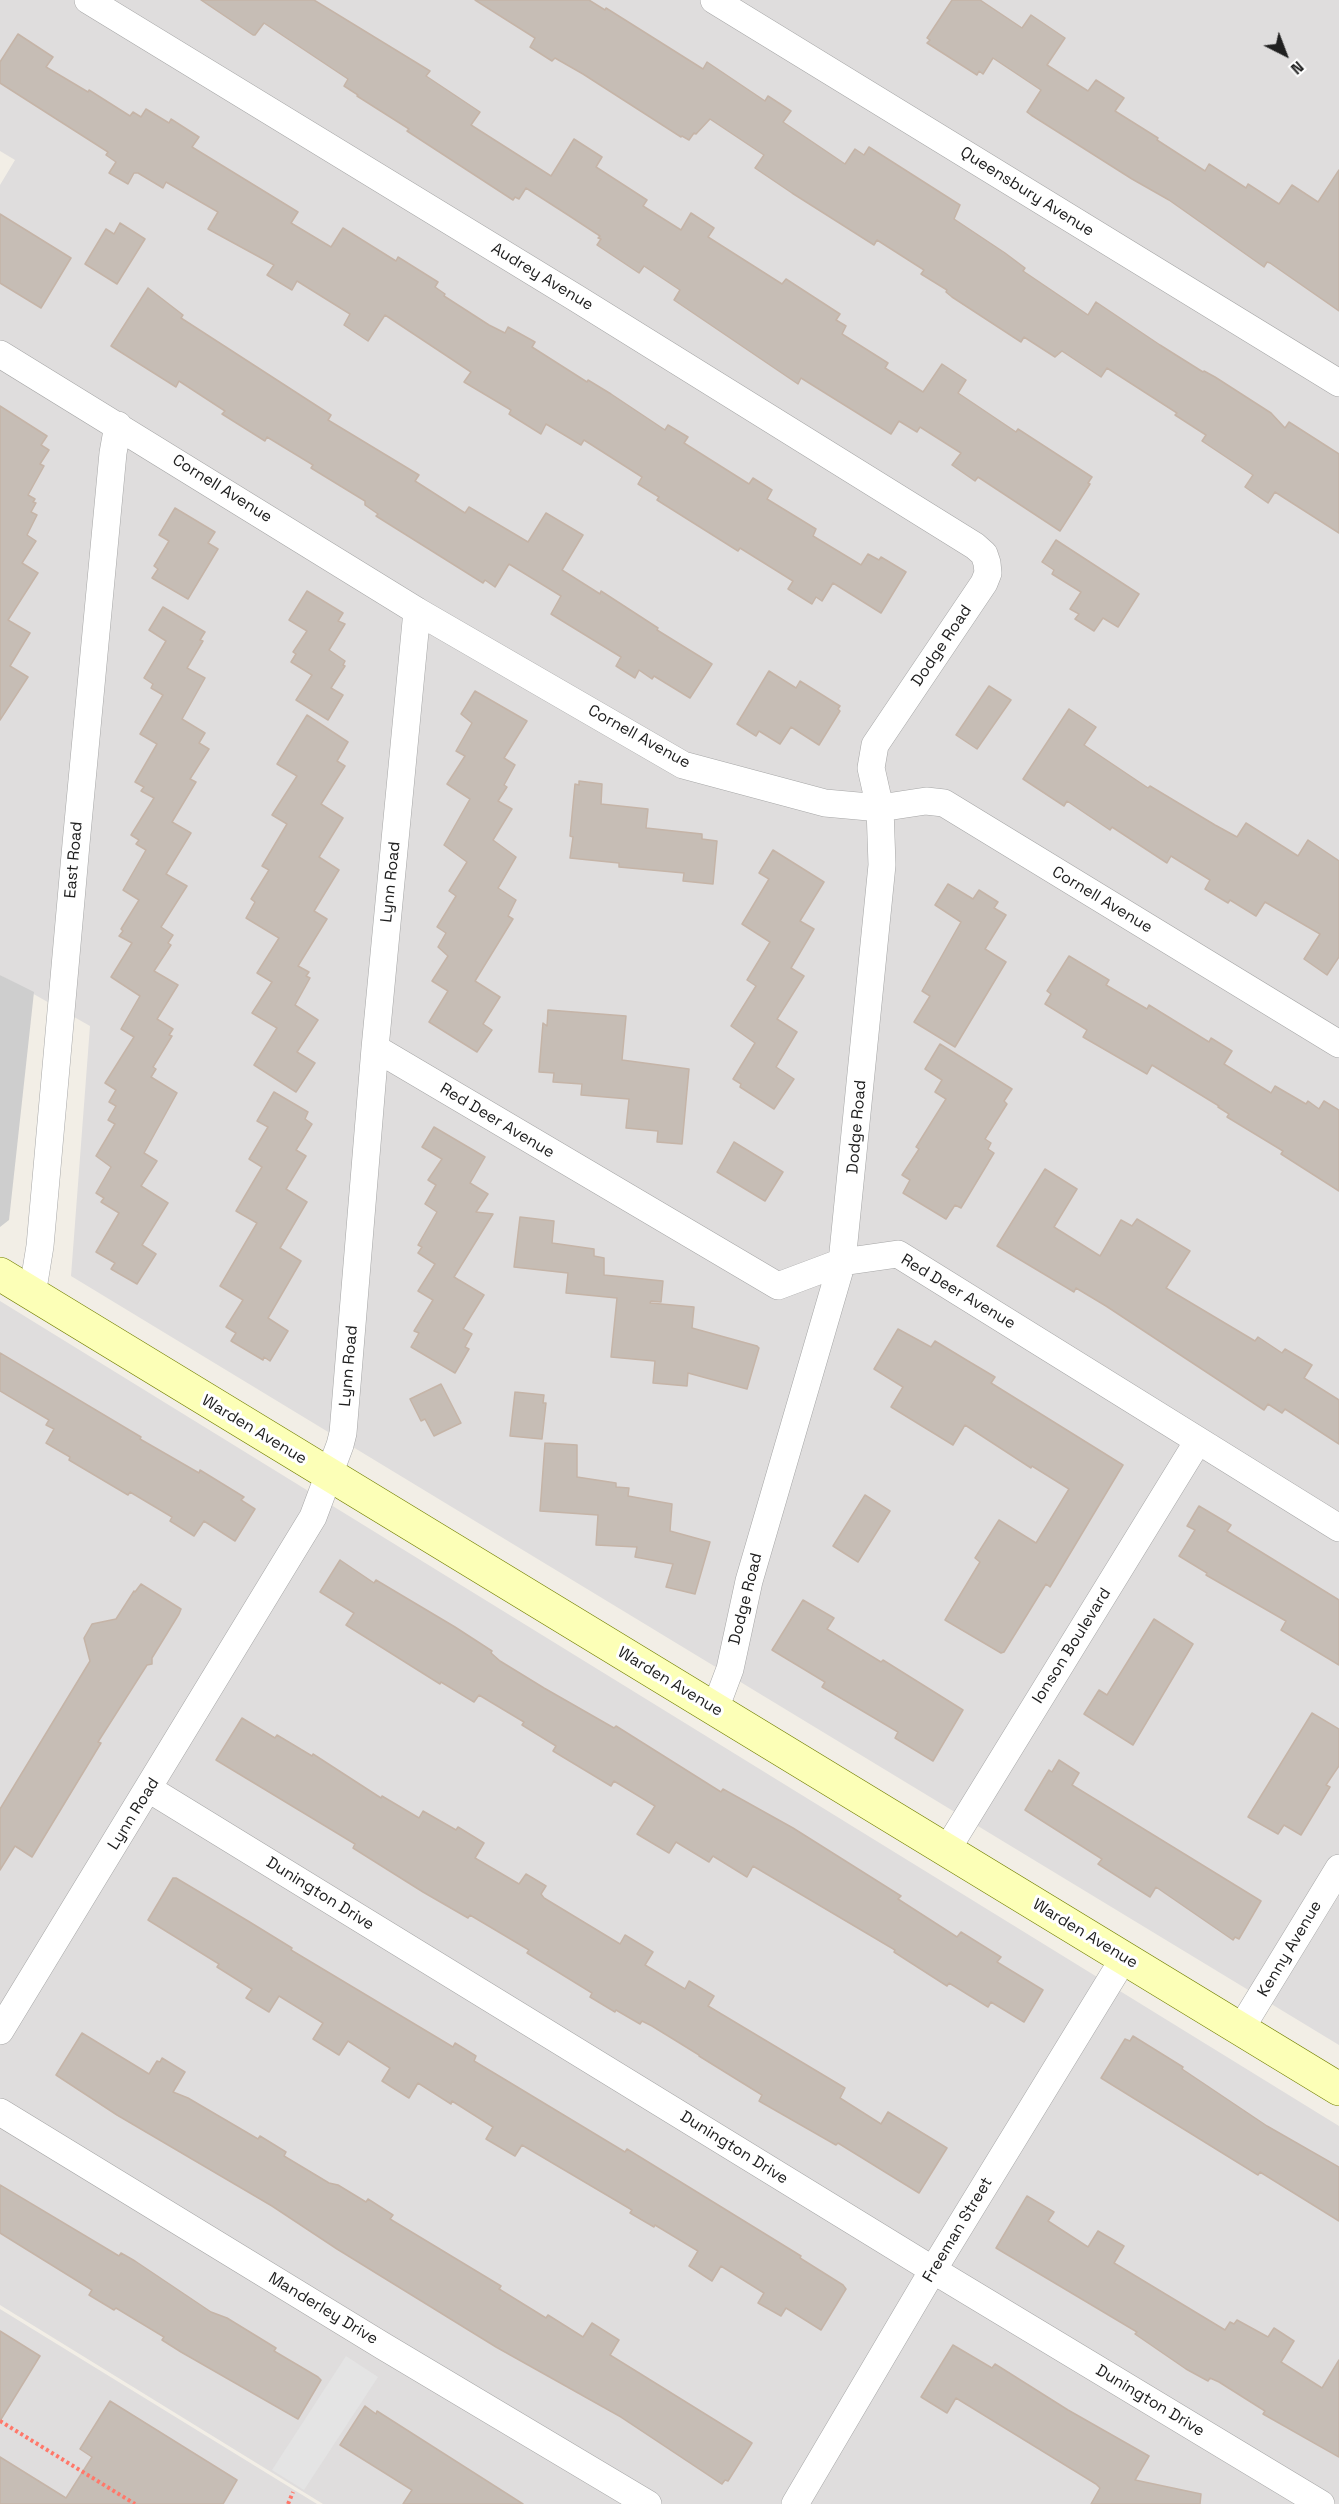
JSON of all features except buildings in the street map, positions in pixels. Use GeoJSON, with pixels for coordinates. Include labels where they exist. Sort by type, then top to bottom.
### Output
{"type":"FeatureCollection","features":[{"type":"Feature","properties":{"kind":"main road","name":"Warden Avenue"},"geometry":{"type":"LineString","coordinates":[[0,1274],[1339,2090]]}},
{"type":"Feature","properties":{"kind":"street","name":"Audrey Avenue"},"geometry":{"type":"LineString","coordinates":[[88,0],[586,304],[975,546],[984,554],[987,563]]}},
{"type":"Feature","properties":{"kind":"street","name":"Queensbury Avenue"},"geometry":{"type":"LineString","coordinates":[[714,0],[1339,383]]}},
{"type":"Feature","properties":{"kind":"street","name":"Cornell Avenue"},"geometry":{"type":"LineString","coordinates":[[0,354],[417,610],[683,765],[825,803],[880,808],[926,801],[944,803],[1339,1044]]}},
{"type":"Feature","properties":{"kind":"street","name":"East Road"},"geometry":{"type":"LineString","coordinates":[[32,1295],[40,1246],[113,453],[118,425]]}},
{"type":"Feature","properties":{"kind":"street","name":"Dodge Road"},"geometry":{"type":"LineString","coordinates":[[715,1709],[730,1669],[749,1581],[842,1262],[882,865],[880,808],[871,768],[875,745],[984,583],[988,573],[987,563]]}},
{"type":"Feature","properties":{"kind":"street","name":"Lynn Road"},"geometry":{"type":"LineString","coordinates":[[0,2031],[313,1517],[343,1433],[375,1048],[417,610]]}},
{"type":"Feature","properties":{"kind":"street","name":"Red Deer Avenue"},"geometry":{"type":"LineString","coordinates":[[375,1048],[778,1286],[842,1262],[898,1254],[1339,1528]]}},
{"type":"Feature","properties":{"kind":"street","name":"Ionson Boulevard"},"geometry":{"type":"LineString","coordinates":[[946,1851],[1198,1441]]}},
{"type":"Feature","properties":{"kind":"street","name":"Dunington Drive"},"geometry":{"type":"LineString","coordinates":[[149,1789],[933,2270],[1321,2504]]}},
{"type":"Feature","properties":{"kind":"street","name":"Kenny Avenue"},"geometry":{"type":"LineString","coordinates":[[1240,2030],[1339,1868]]}},
{"type":"Feature","properties":{"kind":"street","name":"Freeman Street"},"geometry":{"type":"LineString","coordinates":[[795,2504],[933,2270],[1124,1958]]}},
{"type":"Feature","properties":{"kind":"street","name":"Manderley Drive"},"geometry":{"type":"LineString","coordinates":[[0,2112],[383,2346],[648,2504]]}},
{"type":"Feature","properties":{"kind":"path"},"geometry":{"type":"LineString","coordinates":[[0,2421],[135,2504]]}},
{"type":"Feature","properties":{"kind":"path"},"geometry":{"type":"LineString","coordinates":[[288,2504],[293,2492]]}},
{"type":"Feature","properties":{"kind":"shaded area"},"geometry":{"type":"Polygon","coordinates":[[[0,0],[1339,0],[1339,2045],[71,1276],[90,1026],[0,975],[0,185],[15,160],[0,151],[0,0]]]}},
{"type":"Feature","properties":{"kind":"shaded area"},"geometry":{"type":"Polygon","coordinates":[[[0,975],[34,992],[9,1220],[0,1227],[0,975]]]}},
{"type":"Feature","properties":{"kind":"shaded area"},"geometry":{"type":"Polygon","coordinates":[[[0,1301],[1339,2126],[1339,2504],[323,2504],[0,2305],[0,1301]]]}},
{"type":"Feature","properties":{"kind":"shaded area"},"geometry":{"type":"Polygon","coordinates":[[[0,2309],[317,2504],[0,2504],[0,2309]]]}},
{"type":"Feature","properties":{"kind":"shaded area"},"geometry":{"type":"Polygon","coordinates":[[[346,2356],[378,2377],[304,2490],[272,2470],[346,2356]]]}}]}
